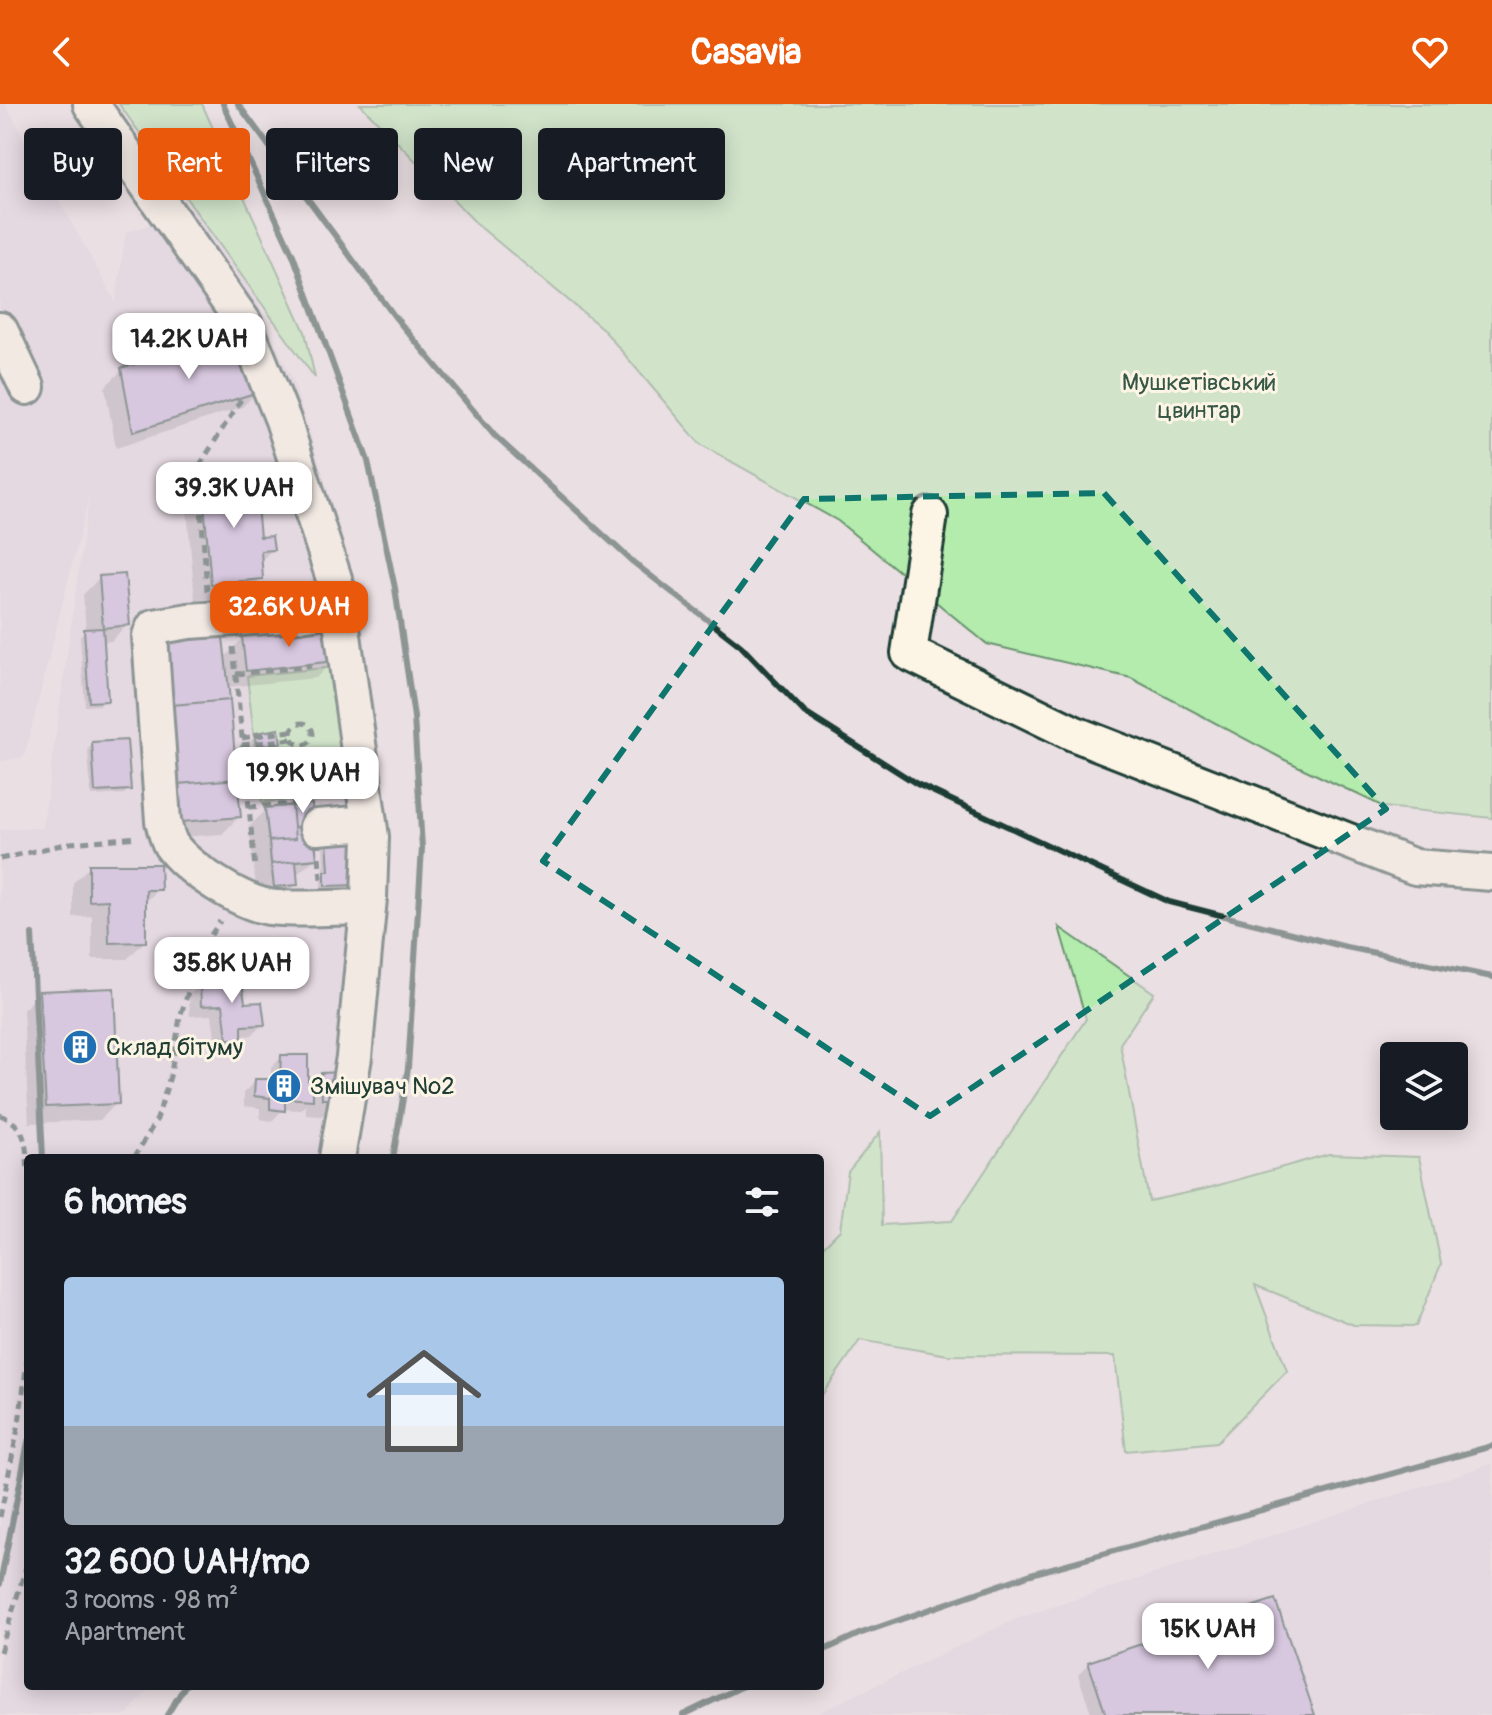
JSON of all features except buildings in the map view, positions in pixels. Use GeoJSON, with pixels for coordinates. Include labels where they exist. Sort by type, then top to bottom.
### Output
{"type":"FeatureCollection","features":[{"type":"Feature","properties":{"kind":"lane"},"geometry":{"type":"LineString","coordinates":[[91,104],[244,323],[283,420],[323,542],[339,608],[369,823],[368,907],[350,1094],[338,1154]]}},
{"type":"Feature","properties":{"kind":"lane"},"geometry":{"type":"LineString","coordinates":[[0,330],[27,387]]}},
{"type":"Feature","properties":{"kind":"lane"},"geometry":{"type":"LineString","coordinates":[[930,515],[909,653],[1073,733],[1415,867],[1492,873]]}},
{"type":"Feature","properties":{"kind":"lane"},"geometry":{"type":"LineString","coordinates":[[339,608],[300,614],[166,623],[154,627],[150,636],[163,821],[169,842],[182,858],[246,899],[269,907],[368,907]]}},
{"type":"Feature","properties":{"kind":"lane"},"geometry":{"type":"LineString","coordinates":[[317,827],[369,823]]}},
{"type":"Feature","properties":{"kind":"path"},"geometry":{"type":"LineString","coordinates":[[136,1154],[157,1119],[171,1073],[180,1017],[205,944],[220,922],[234,911],[257,903],[236,674],[220,619],[198,468],[242,397]]}},
{"type":"Feature","properties":{"kind":"path"},"geometry":{"type":"LineString","coordinates":[[236,674],[311,666]]}},
{"type":"Feature","properties":{"kind":"path"},"geometry":{"type":"LineString","coordinates":[[302,723],[309,725],[313,731],[307,745],[296,744],[291,735],[295,725],[302,723]]}},
{"type":"Feature","properties":{"kind":"path"},"geometry":{"type":"LineString","coordinates":[[242,741],[291,735]]}},
{"type":"Feature","properties":{"kind":"path"},"geometry":{"type":"LineString","coordinates":[[0,859],[96,840],[144,836],[160,837],[169,842]]}},
{"type":"Feature","properties":{"kind":"path"},"geometry":{"type":"LineString","coordinates":[[0,1115],[14,1120],[26,1141],[27,1154]]}},
{"type":"Feature","properties":{"kind":"path"},"geometry":{"type":"LineString","coordinates":[[0,1517],[24,1385]]}},
{"type":"Feature","properties":{"kind":"path"},"geometry":{"type":"LineString","coordinates":[[0,1652],[24,1574]]}},
{"type":"Feature","properties":{"kind":"highlighted area"},"geometry":{"type":"Polygon","coordinates":[[[1104,493],[1386,809],[930,1116],[543,861],[804,499],[1104,493]]]}},
{"type":"Feature","properties":{"kind":"shaded area"},"geometry":{"type":"Polygon","coordinates":[[[0,104],[5,104],[24,138],[24,200],[59,200],[116,303],[126,233],[226,200],[263,315],[293,381],[326,484],[364,627],[379,837],[348,1154],[24,1154],[24,1690],[148,1690],[127,1715],[0,1715],[0,830],[43,828],[90,491],[24,757],[0,761],[0,104]]]}},
{"type":"Feature","properties":{"kind":"shaded area"},"geometry":{"type":"Polygon","coordinates":[[[1492,1464],[1492,1715],[814,1715],[1016,1619],[1492,1464]]]}},
{"type":"Feature","properties":{"kind":"green space"},"geometry":{"type":"Polygon","coordinates":[[[119,104],[202,104],[213,128],[138,128],[138,131],[119,104]]]}},
{"type":"Feature","properties":{"kind":"green space","name":"Мушкетівський цвинтар"},"geometry":{"type":"Polygon","coordinates":[[[360,104],[1492,104],[1492,818],[1384,807],[1283,759],[1131,678],[987,644],[838,521],[700,444],[603,329],[479,226],[454,200],[522,200],[522,128],[414,128],[414,159],[398,143],[398,128],[383,128],[360,104]]]}},
{"type":"Feature","properties":{"kind":"green space"},"geometry":{"type":"Polygon","coordinates":[[[188,200],[245,200],[305,332],[315,378],[188,200]]]}},
{"type":"Feature","properties":{"kind":"green space"},"geometry":{"type":"Polygon","coordinates":[[[344,666],[360,796],[262,802],[247,676],[344,666]]]}},
{"type":"Feature","properties":{"kind":"green space"},"geometry":{"type":"Polygon","coordinates":[[[1059,927],[1154,993],[1120,1044],[1149,1201],[1205,1189],[1329,1154],[1419,1157],[1441,1264],[1416,1326],[1354,1325],[1255,1285],[1287,1371],[1217,1442],[1126,1451],[1115,1356],[948,1355],[860,1340],[824,1392],[824,1246],[840,1230],[848,1172],[880,1132],[882,1225],[952,1221],[1086,1019],[1059,927]]]}},
{"type":"Feature","properties":{"kind":"railway"},"geometry":{"type":"LineString","coordinates":[[223,104],[293,255],[368,461],[395,588],[414,717],[422,848],[408,1068],[394,1154]]}},
{"type":"Feature","properties":{"kind":"railway"},"geometry":{"type":"LineString","coordinates":[[238,104],[395,317],[494,435],[633,562],[741,646],[805,713],[917,784],[1169,902],[1346,947],[1492,977]]}},
{"type":"Feature","properties":{"kind":"railway"},"geometry":{"type":"LineString","coordinates":[[32,934],[43,1154]]}},
{"type":"Feature","properties":{"kind":"railway"},"geometry":{"type":"LineString","coordinates":[[824,1650],[859,1634],[1031,1574],[1492,1446]]}},
{"type":"Feature","properties":{"kind":"railway"},"geometry":{"type":"LineString","coordinates":[[0,1584],[24,1462]]}},
{"type":"Feature","properties":{"kind":"railway"},"geometry":{"type":"LineString","coordinates":[[167,1715],[183,1690]]}},
{"type":"Feature","properties":{"kind":"railway"},"geometry":{"type":"LineString","coordinates":[[683,1715],[735,1690]]}},
{"type":"Feature","properties":{"kind":"place","name":"Склад бітуму"},"geometry":{"type":"Point","coordinates":[80,1047]}},
{"type":"Feature","properties":{"kind":"place","name":"Змішувач №2"},"geometry":{"type":"Point","coordinates":[284,1086]}}]}
